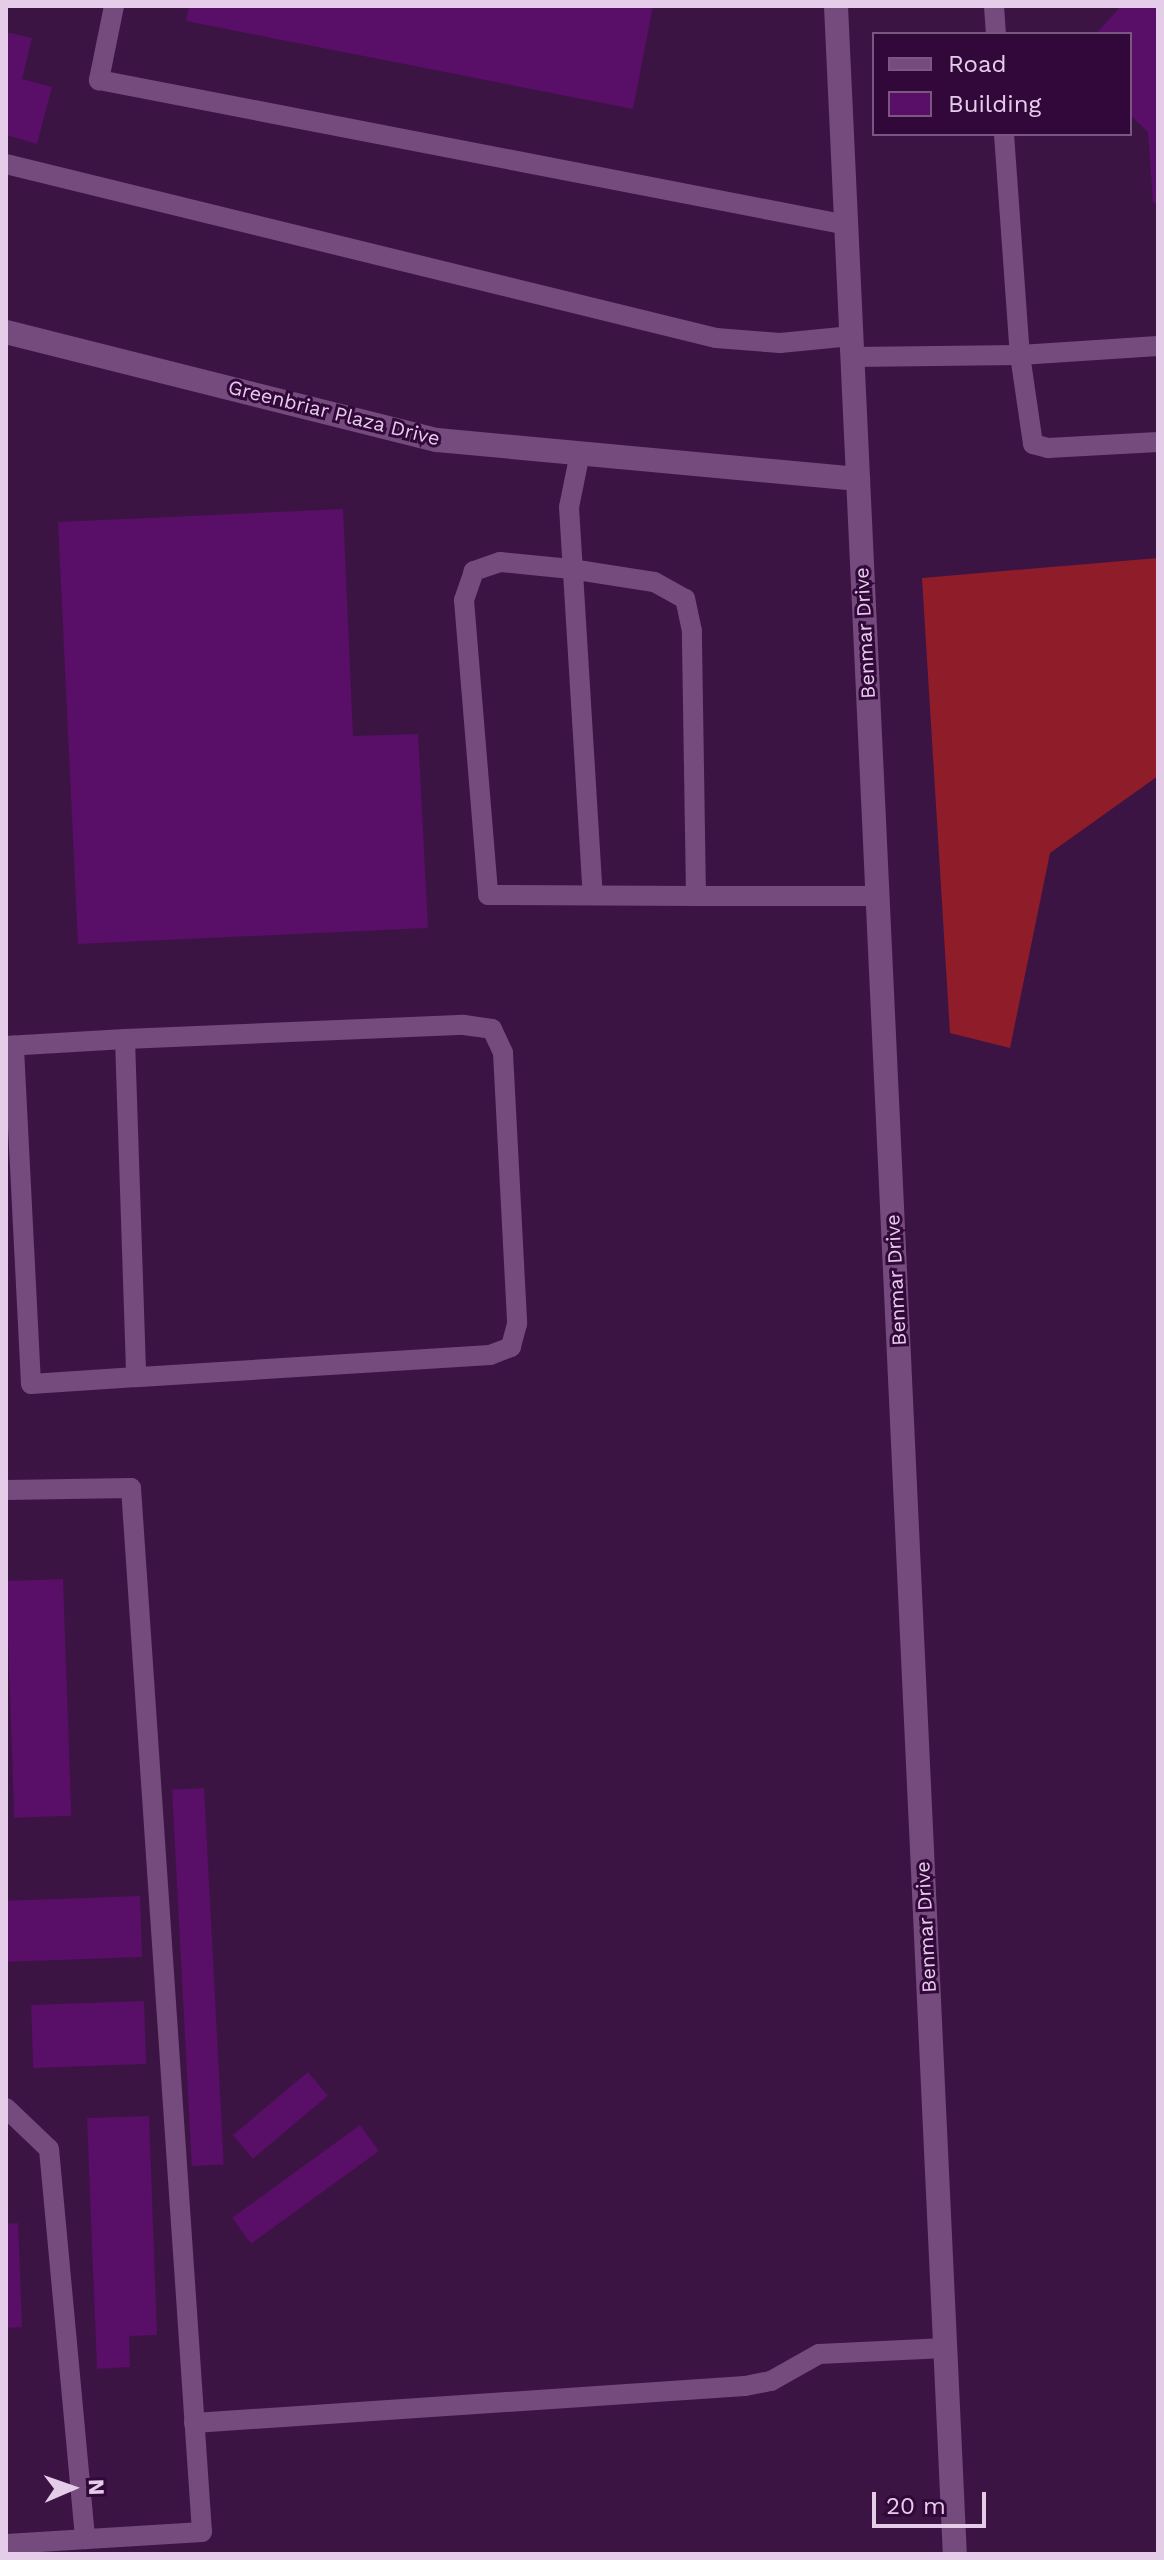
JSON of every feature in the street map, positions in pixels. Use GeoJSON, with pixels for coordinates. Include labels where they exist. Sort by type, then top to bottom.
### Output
{"type":"FeatureCollection","features":[{"type":"Feature","properties":{"kind":"street","name":"Benmar Drive"},"geometry":{"type":"LineString","coordinates":[[836,6],[955,2554]]}},
{"type":"Feature","properties":{"kind":"street","name":"Greenbriar Plaza Drive"},"geometry":{"type":"LineString","coordinates":[[6,332],[437,440],[858,479]]}},
{"type":"Feature","properties":{"kind":"lane"},"geometry":{"type":"LineString","coordinates":[[114,6],[99,80],[847,225]]}},
{"type":"Feature","properties":{"kind":"lane"},"geometry":{"type":"LineString","coordinates":[[994,6],[996,32]]}},
{"type":"Feature","properties":{"kind":"lane"},"geometry":{"type":"LineString","coordinates":[[1004,136],[1020,355],[1033,444],[1048,448],[1158,442]]}},
{"type":"Feature","properties":{"kind":"lane"},"geometry":{"type":"LineString","coordinates":[[6,164],[716,338],[1020,355],[1158,346]]}},
{"type":"Feature","properties":{"kind":"lane"},"geometry":{"type":"LineString","coordinates":[[580,453],[569,507],[593,895]]}},
{"type":"Feature","properties":{"kind":"lane"},"geometry":{"type":"LineString","coordinates":[[696,896],[692,631],[685,599],[654,582],[571,569],[500,562],[474,571],[464,600],[488,895],[696,896],[878,896]]}},
{"type":"Feature","properties":{"kind":"lane"},"geometry":{"type":"LineString","coordinates":[[464,1025],[492,1029],[503,1053],[517,1324],[511,1347],[490,1355],[31,1384],[10,1046],[464,1025]]}},
{"type":"Feature","properties":{"kind":"lane"},"geometry":{"type":"LineString","coordinates":[[125,1039],[136,1377]]}},
{"type":"Feature","properties":{"kind":"lane"},"geometry":{"type":"LineString","coordinates":[[6,1490],[131,1488],[202,2532],[6,2544]]}},
{"type":"Feature","properties":{"kind":"lane"},"geometry":{"type":"LineString","coordinates":[[6,2108],[49,2149],[85,2539]]}},
{"type":"Feature","properties":{"kind":"lane"},"geometry":{"type":"LineString","coordinates":[[194,2423],[745,2386],[771,2381],[819,2354],[945,2348]]}},
{"type":"Feature","properties":{"kind":"shaded area"},"geometry":{"type":"Polygon","coordinates":[[[1158,558],[1158,776],[1050,853],[1010,1048],[950,1033],[922,578],[1158,558]]]}},
{"type":"Feature","properties":{"kind":"building"},"geometry":{"type":"Polygon","coordinates":[[[189,6],[653,6],[633,109],[186,21],[189,6]]]}},
{"type":"Feature","properties":{"kind":"building"},"geometry":{"type":"Polygon","coordinates":[[[1121,6],[1158,6],[1158,203],[1153,203],[1148,132],[1132,117],[1132,32],[1098,32],[1121,6]]]}},
{"type":"Feature","properties":{"kind":"building"},"geometry":{"type":"Polygon","coordinates":[[[6,32],[32,38],[22,79],[52,87],[37,144],[6,135],[6,32]]]}},
{"type":"Feature","properties":{"kind":"building"},"geometry":{"type":"Polygon","coordinates":[[[343,509],[353,736],[418,734],[428,928],[78,944],[58,522],[343,509]]]}},
{"type":"Feature","properties":{"kind":"building"},"geometry":{"type":"Polygon","coordinates":[[[63,1579],[71,1816],[14,1818],[6,1581],[63,1579]]]}},
{"type":"Feature","properties":{"kind":"building"},"geometry":{"type":"Polygon","coordinates":[[[204,1788],[224,2164],[192,2166],[172,1790],[204,1788]]]}},
{"type":"Feature","properties":{"kind":"building"},"geometry":{"type":"Polygon","coordinates":[[[140,1896],[142,1957],[8,1962],[6,1901],[140,1896]]]}},
{"type":"Feature","properties":{"kind":"building"},"geometry":{"type":"Polygon","coordinates":[[[144,2001],[146,2064],[33,2068],[31,2005],[144,2001]]]}},
{"type":"Feature","properties":{"kind":"building"},"geometry":{"type":"Polygon","coordinates":[[[308,2072],[328,2096],[253,2159],[233,2135],[308,2072]]]}},
{"type":"Feature","properties":{"kind":"building"},"geometry":{"type":"Polygon","coordinates":[[[149,2116],[157,2335],[129,2336],[130,2367],[97,2369],[87,2118],[149,2116]]]}},
{"type":"Feature","properties":{"kind":"building"},"geometry":{"type":"Polygon","coordinates":[[[360,2125],[379,2151],[251,2244],[232,2218],[360,2125]]]}},
{"type":"Feature","properties":{"kind":"building"},"geometry":{"type":"Polygon","coordinates":[[[18,2223],[22,2327],[6,2328],[6,2224],[18,2223]]]}}]}
